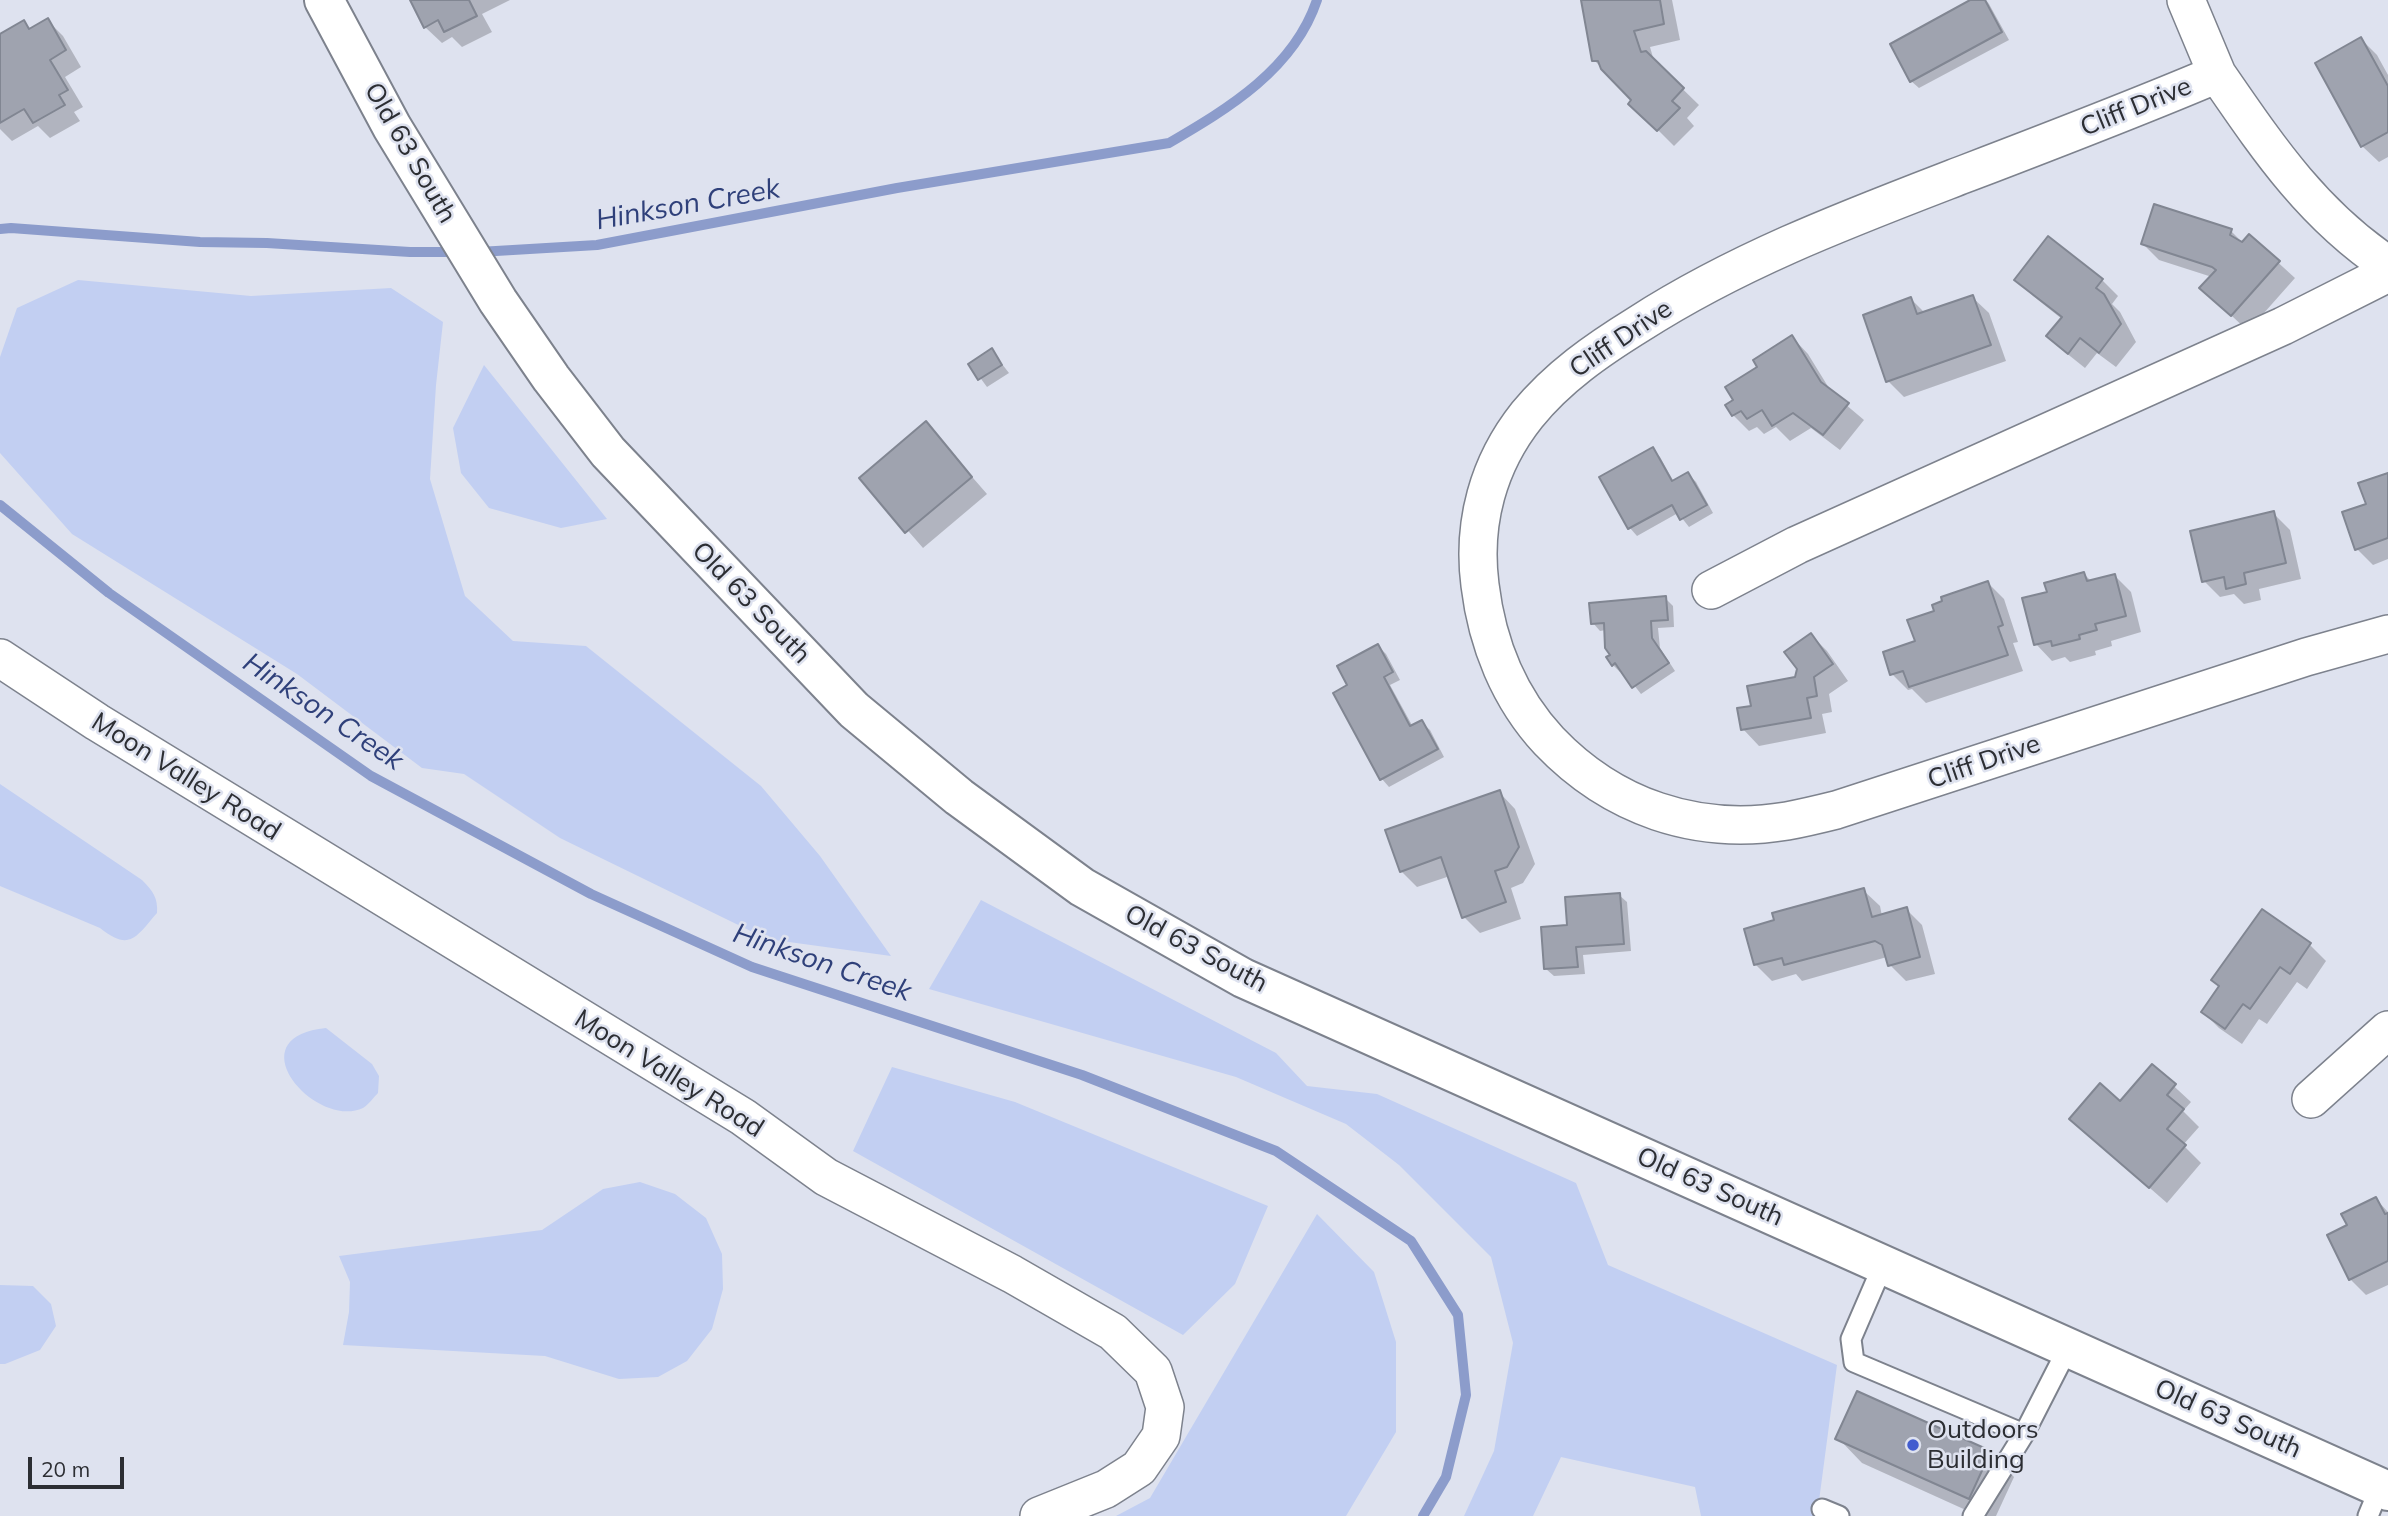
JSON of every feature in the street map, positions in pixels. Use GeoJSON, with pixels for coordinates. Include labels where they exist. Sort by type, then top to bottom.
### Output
{"type":"FeatureCollection","features":[{"type":"Feature","properties":{"kind":"main road","name":"Old 63 South"},"geometry":{"type":"LineString","coordinates":[[324,0],[392,127],[498,301],[551,378],[608,452],[853,710],[959,797],[1082,887],[1243,978],[2068,1348],[2379,1498]]}},
{"type":"Feature","properties":{"kind":"street","name":"Cliff Drive"},"geometry":{"type":"LineString","coordinates":[[2186,0],[2217,74],[2254,128],[2322,213],[2349,237],[2388,265]]}},
{"type":"Feature","properties":{"kind":"street","name":"Cliff Drive"},"geometry":{"type":"LineString","coordinates":[[2217,74],[2110,119],[1839,222],[1766,253],[1668,305],[1590,354],[1527,415],[1505,447],[1489,480],[1477,543],[1482,605],[1490,637],[1510,685],[1534,724],[1566,758],[1600,784],[1632,803],[1661,814],[1695,822],[1738,824],[1784,822],[1836,810],[2305,657],[2388,634]]}},
{"type":"Feature","properties":{"kind":"street"},"geometry":{"type":"LineString","coordinates":[[1711,590],[1808,540],[2283,326],[2388,273]]}},
{"type":"Feature","properties":{"kind":"street","name":"Moon Valley Road"},"geometry":{"type":"LineString","coordinates":[[0,658],[97,722],[743,1117],[826,1177],[1012,1274],[1113,1332],[1153,1371],[1165,1407],[1161,1436],[1139,1468],[1106,1489],[1039,1516]]}},
{"type":"Feature","properties":{"kind":"street"},"geometry":{"type":"LineString","coordinates":[[2311,1099],[2388,1030]]}},
{"type":"Feature","properties":{"kind":"lane"},"geometry":{"type":"LineString","coordinates":[[1883,1265],[1851,1339],[1854,1362],[2024,1434]]}},
{"type":"Feature","properties":{"kind":"lane"},"geometry":{"type":"LineString","coordinates":[[1973,1516],[2024,1434],[2068,1348]]}},
{"type":"Feature","properties":{"kind":"shaded area"},"geometry":{"type":"Polygon","coordinates":[[[78,280],[251,296],[391,288],[443,322],[430,479],[465,596],[513,641],[586,646],[761,786],[820,856],[891,956],[767,939],[560,838],[464,774],[422,768],[297,674],[72,534],[0,453],[0,357],[17,308],[78,280]]]}},
{"type":"Feature","properties":{"kind":"shaded area"},"geometry":{"type":"Polygon","coordinates":[[[484,365],[607,519],[561,528],[489,508],[461,473],[453,428],[484,365]]]}},
{"type":"Feature","properties":{"kind":"shaded area"},"geometry":{"type":"Polygon","coordinates":[[[0,784],[146,884],[156,899],[157,913],[138,935],[132,939],[119,939],[100,928],[0,886],[0,784]]]}},
{"type":"Feature","properties":{"kind":"shaded area"},"geometry":{"type":"Polygon","coordinates":[[[981,900],[1276,1053],[1307,1086],[1377,1094],[1576,1183],[1608,1265],[1837,1365],[1817,1516],[1701,1516],[1695,1487],[1561,1457],[1533,1516],[1464,1516],[1494,1451],[1513,1343],[1491,1257],[1399,1165],[1346,1124],[1236,1077],[929,989],[981,900]]]}},
{"type":"Feature","properties":{"kind":"shaded area"},"geometry":{"type":"Polygon","coordinates":[[[326,1028],[372,1064],[379,1076],[378,1093],[363,1108],[344,1111],[324,1106],[306,1095],[292,1080],[285,1063],[286,1047],[299,1035],[326,1028]]]}},
{"type":"Feature","properties":{"kind":"shaded area"},"geometry":{"type":"Polygon","coordinates":[[[892,1067],[1015,1102],[1268,1206],[1235,1284],[1183,1335],[853,1151],[892,1067]]]}},
{"type":"Feature","properties":{"kind":"shaded area"},"geometry":{"type":"Polygon","coordinates":[[[640,1182],[675,1194],[706,1218],[722,1254],[723,1289],[712,1329],[687,1361],[658,1377],[619,1379],[545,1356],[343,1345],[349,1312],[350,1282],[339,1256],[542,1230],[603,1189],[640,1182]]]}},
{"type":"Feature","properties":{"kind":"shaded area"},"geometry":{"type":"Polygon","coordinates":[[[1317,1214],[1374,1272],[1396,1342],[1396,1432],[1346,1516],[1116,1516],[1150,1498],[1317,1214]]]}},
{"type":"Feature","properties":{"kind":"shaded area"},"geometry":{"type":"Polygon","coordinates":[[[0,1285],[33,1286],[51,1304],[56,1326],[40,1350],[5,1364],[0,1364],[0,1285]]]}},
{"type":"Feature","properties":{"kind":"building"},"geometry":{"type":"Polygon","coordinates":[[[410,0],[469,0],[477,16],[444,32],[438,20],[424,28],[410,0]]]}},
{"type":"Feature","properties":{"kind":"building"},"geometry":{"type":"Polygon","coordinates":[[[1581,0],[1660,0],[1664,24],[1634,31],[1641,52],[1646,51],[1684,88],[1672,101],[1680,108],[1657,131],[1628,104],[1631,100],[1601,69],[1598,61],[1592,61],[1581,0]]]}},
{"type":"Feature","properties":{"kind":"building"},"geometry":{"type":"Polygon","coordinates":[[[1970,0],[1985,0],[2002,32],[1910,82],[1890,44],[1970,0]]]}},
{"type":"Feature","properties":{"kind":"building"},"geometry":{"type":"Polygon","coordinates":[[[48,18],[66,50],[50,60],[68,90],[59,95],[65,105],[33,123],[24,109],[0,123],[0,34],[24,20],[29,29],[48,18]]]}},
{"type":"Feature","properties":{"kind":"building"},"geometry":{"type":"Polygon","coordinates":[[[2361,37],[2388,86],[2388,132],[2361,147],[2315,63],[2361,37]]]}},
{"type":"Feature","properties":{"kind":"building"},"geometry":{"type":"Polygon","coordinates":[[[2154,204],[2232,229],[2230,235],[2242,242],[2249,234],[2280,261],[2231,316],[2199,288],[2216,270],[2141,244],[2154,204]]]}},
{"type":"Feature","properties":{"kind":"building"},"geometry":{"type":"Polygon","coordinates":[[[2048,236],[2103,279],[2096,288],[2104,294],[2121,324],[2099,353],[2080,338],[2068,354],[2046,336],[2062,317],[2014,280],[2048,236]]]}},
{"type":"Feature","properties":{"kind":"building"},"geometry":{"type":"Polygon","coordinates":[[[1973,295],[1991,345],[1886,382],[1863,315],[1911,297],[1917,314],[1973,295]]]}},
{"type":"Feature","properties":{"kind":"building"},"geometry":{"type":"Polygon","coordinates":[[[1792,335],[1821,382],[1849,403],[1823,435],[1793,413],[1772,426],[1762,410],[1747,419],[1741,411],[1732,416],[1725,405],[1733,400],[1725,387],[1757,367],[1753,360],[1792,335]]]}},
{"type":"Feature","properties":{"kind":"building"},"geometry":{"type":"Polygon","coordinates":[[[992,348],[1002,365],[978,380],[968,364],[992,348]]]}},
{"type":"Feature","properties":{"kind":"building"},"geometry":{"type":"Polygon","coordinates":[[[926,421],[972,477],[905,533],[859,478],[926,421]]]}},
{"type":"Feature","properties":{"kind":"building"},"geometry":{"type":"Polygon","coordinates":[[[1653,447],[1672,481],[1688,472],[1707,505],[1680,520],[1672,505],[1628,529],[1599,477],[1653,447]]]}},
{"type":"Feature","properties":{"kind":"building"},"geometry":{"type":"Polygon","coordinates":[[[2388,473],[2388,538],[2355,550],[2342,512],[2366,504],[2358,483],[2388,473]]]}},
{"type":"Feature","properties":{"kind":"building"},"geometry":{"type":"Polygon","coordinates":[[[2274,511],[2286,563],[2244,573],[2246,584],[2226,589],[2224,577],[2202,582],[2190,531],[2274,511]]]}},
{"type":"Feature","properties":{"kind":"building"},"geometry":{"type":"Polygon","coordinates":[[[2084,572],[2087,581],[2115,574],[2126,616],[2095,624],[2097,630],[2079,635],[2080,639],[2052,646],[2051,641],[2034,645],[2022,598],[2047,592],[2044,583],[2084,572]]]}},
{"type":"Feature","properties":{"kind":"building"},"geometry":{"type":"Polygon","coordinates":[[[1988,581],[2003,625],[1998,627],[2008,655],[1909,687],[1903,671],[1890,675],[1883,652],[1915,641],[1907,620],[1934,611],[1932,605],[1942,601],[1941,597],[1988,581]]]}},
{"type":"Feature","properties":{"kind":"building"},"geometry":{"type":"Polygon","coordinates":[[[1666,596],[1668,620],[1651,621],[1652,638],[1669,663],[1632,688],[1615,663],[1612,666],[1606,657],[1610,655],[1605,648],[1604,623],[1591,624],[1589,603],[1666,596]]]}},
{"type":"Feature","properties":{"kind":"building"},"geometry":{"type":"Polygon","coordinates":[[[1811,633],[1833,664],[1814,677],[1817,696],[1807,698],[1811,718],[1741,730],[1737,708],[1751,706],[1747,686],[1795,677],[1797,669],[1784,652],[1811,633]]]}},
{"type":"Feature","properties":{"kind":"building"},"geometry":{"type":"Polygon","coordinates":[[[1378,644],[1393,672],[1384,677],[1410,726],[1422,720],[1438,749],[1380,780],[1333,693],[1347,685],[1337,666],[1378,644]]]}},
{"type":"Feature","properties":{"kind":"building"},"geometry":{"type":"Polygon","coordinates":[[[1500,790],[1519,847],[1507,867],[1495,871],[1506,902],[1462,918],[1441,857],[1400,872],[1385,830],[1500,790]]]}},
{"type":"Feature","properties":{"kind":"building"},"geometry":{"type":"Polygon","coordinates":[[[1864,888],[1872,917],[1907,907],[1920,957],[1888,966],[1882,945],[1875,941],[1784,965],[1782,958],[1754,965],[1744,929],[1774,920],[1772,913],[1864,888]]]}},
{"type":"Feature","properties":{"kind":"building"},"geometry":{"type":"Polygon","coordinates":[[[1620,893],[1624,944],[1576,947],[1578,967],[1544,969],[1541,927],[1567,925],[1565,897],[1620,893]]]}},
{"type":"Feature","properties":{"kind":"building"},"geometry":{"type":"Polygon","coordinates":[[[2262,909],[2311,943],[2290,974],[2280,967],[2250,1009],[2243,1004],[2225,1029],[2201,1012],[2219,986],[2211,980],[2262,909]]]}},
{"type":"Feature","properties":{"kind":"building"},"geometry":{"type":"Polygon","coordinates":[[[2152,1064],[2176,1084],[2167,1095],[2184,1109],[2167,1129],[2186,1145],[2149,1188],[2069,1119],[2100,1083],[2120,1101],[2152,1064]]]}},
{"type":"Feature","properties":{"kind":"building"},"geometry":{"type":"Polygon","coordinates":[[[2376,1197],[2385,1214],[2388,1213],[2388,1261],[2349,1280],[2327,1235],[2347,1225],[2341,1214],[2376,1197]]]}},
{"type":"Feature","properties":{"kind":"building","name":"Outdoors Building"},"geometry":{"type":"Polygon","coordinates":[[[1857,1391],[1991,1451],[1969,1499],[1835,1439],[1857,1391]]]}},
{"type":"Feature","properties":{"kind":"waterway","name":"Hinkson Creek"},"geometry":{"type":"LineString","coordinates":[[479,252],[597,245],[897,188],[1169,143],[1236,101],[1276,66],[1293,47],[1317,0]]}},
{"type":"Feature","properties":{"kind":"waterway","name":"Hinkson Creek"},"geometry":{"type":"LineString","coordinates":[[0,229],[200,242],[457,252]]}},
{"type":"Feature","properties":{"kind":"waterway","name":"Hinkson Creek"},"geometry":{"type":"LineString","coordinates":[[0,505],[109,593],[371,776],[591,894],[752,967],[1082,1075],[1276,1151],[1411,1241],[1458,1315],[1466,1395],[1446,1477],[1423,1516]]}},
{"type":"Feature","properties":{"kind":"place","name":"Outdoors Building"},"geometry":{"type":"Point","coordinates":[1913,1445]}}]}
